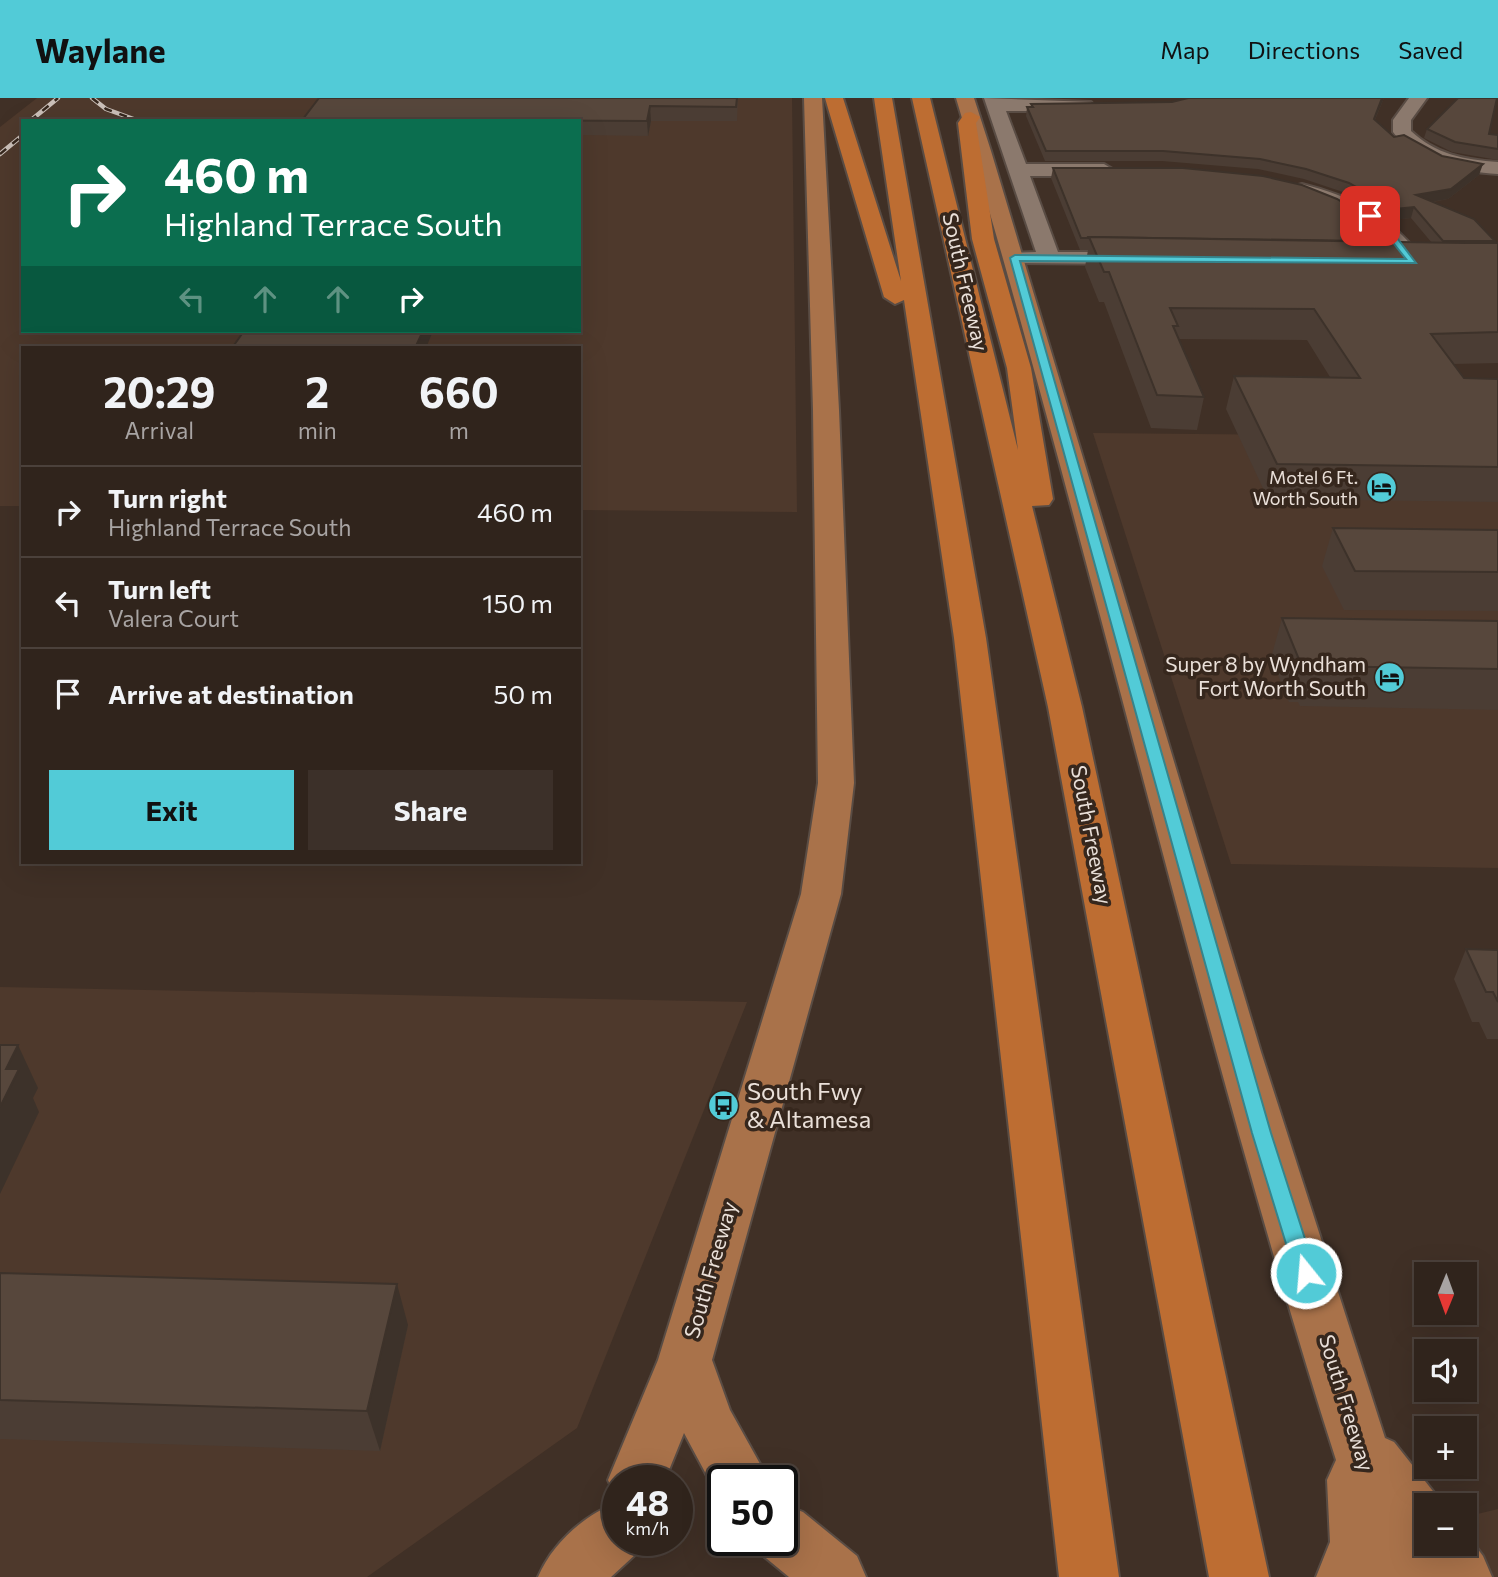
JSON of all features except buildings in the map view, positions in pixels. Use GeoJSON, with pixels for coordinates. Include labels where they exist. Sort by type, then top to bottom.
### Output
{"type":"FeatureCollection","features":[{"type":"Feature","properties":{"kind":"highway"},"geometry":{"type":"LineString","coordinates":[[834,98],[944,466]]}},
{"type":"Feature","properties":{"kind":"highway"},"geometry":{"type":"LineString","coordinates":[[883,98],[971,638],[1089,1577]]}},
{"type":"Feature","properties":{"kind":"highway","name":"South Freeway"},"geometry":{"type":"LineString","coordinates":[[921,98],[1065,707],[1239,1577]]}},
{"type":"Feature","properties":{"kind":"highway"},"geometry":{"type":"LineString","coordinates":[[968,108],[967,123],[983,239],[1019,368],[1040,506],[1084,678],[1065,707]]}},
{"type":"Feature","properties":{"kind":"main road","name":"South Freeway"},"geometry":{"type":"LineString","coordinates":[[645,1465],[685,1360],[821,894],[836,783],[826,410],[813,98]]}},
{"type":"Feature","properties":{"kind":"main road","name":"South Freeway"},"geometry":{"type":"LineString","coordinates":[[968,108],[1032,258],[1262,1133],[1354,1434],[1403,1577]]}},
{"type":"Feature","properties":{"kind":"main road"},"geometry":{"type":"LineString","coordinates":[[685,1360],[707,1423],[731,1465]]}},
{"type":"Feature","properties":{"kind":"main road"},"geometry":{"type":"LineString","coordinates":[[1354,1434],[1414,1513]]}},
{"type":"Feature","properties":{"kind":"main road"},"geometry":{"type":"LineString","coordinates":[[1346,1577],[1359,1542],[1354,1434]]}},
{"type":"Feature","properties":{"kind":"main road"},"geometry":{"type":"LineString","coordinates":[[568,1577],[602,1546]]}},
{"type":"Feature","properties":{"kind":"main road"},"geometry":{"type":"LineString","coordinates":[[798,1546],[836,1577]]}},
{"type":"Feature","properties":{"kind":"main road"},"geometry":{"type":"LineString","coordinates":[[1446,1556],[1462,1577]]}},
{"type":"Feature","properties":{"kind":"street"},"geometry":{"type":"LineString","coordinates":[[1418,98],[1402,120],[1402,132],[1413,145],[1447,160],[1498,168]]}},
{"type":"Feature","properties":{"kind":"street"},"geometry":{"type":"LineString","coordinates":[[1100,106],[995,102],[1018,170],[1032,258],[1161,259]]}},
{"type":"Feature","properties":{"kind":"street"},"geometry":{"type":"LineString","coordinates":[[1018,170],[1127,170]]}},
{"type":"Feature","properties":{"kind":"street"},"geometry":{"type":"LineString","coordinates":[[1287,186],[1335,200],[1370,216],[1385,228],[1413,261]]}},
{"type":"Feature","properties":{"kind":"street"},"geometry":{"type":"LineString","coordinates":[[1385,261],[1437,262]]}},
{"type":"Feature","properties":{"kind":"shaded area"},"geometry":{"type":"Polygon","coordinates":[[[37,98],[792,98],[797,512],[581,510],[581,346],[21,346],[21,506],[0,506],[0,127],[37,98]]]}},
{"type":"Feature","properties":{"kind":"shaded area"},"geometry":{"type":"Polygon","coordinates":[[[1093,433],[1498,437],[1498,868],[1231,864],[1093,433]]]}},
{"type":"Feature","properties":{"kind":"shaded area"},"geometry":{"type":"Polygon","coordinates":[[[0,987],[747,1002],[577,1428],[367,1577],[0,1577],[0,987]]]}},
{"type":"Feature","properties":{"kind":"shaded area"},"geometry":{"type":"Polygon","coordinates":[[[1498,1509],[1498,1577],[1492,1577],[1477,1551],[1477,1514],[1498,1509]]]}},
{"type":"Feature","properties":{"kind":"railway"},"geometry":{"type":"LineString","coordinates":[[32,119],[58,98]]}},
{"type":"Feature","properties":{"kind":"railway"},"geometry":{"type":"LineString","coordinates":[[92,98],[106,109],[134,119]]}},
{"type":"Feature","properties":{"kind":"railway"},"geometry":{"type":"LineString","coordinates":[[0,154],[21,137]]}},
{"type":"Feature","properties":{"kind":"place","name":"Motel 6 Ft. Worth South"},"geometry":{"type":"Point","coordinates":[1381,488]}},
{"type":"Feature","properties":{"kind":"place","name":"Super 8 by Wyndham Fort Worth South"},"geometry":{"type":"Point","coordinates":[1389,677]}},
{"type":"Feature","properties":{"kind":"place","name":"South Fwy & Altamesa"},"geometry":{"type":"Point","coordinates":[724,1106]}},
{"type":"Feature","properties":{"kind":"route"},"geometry":{"type":"LineString","coordinates":[[1306,1273],[1262,1133],[1015,258],[1413,261],[1385,228],[1370,216]]}}]}
